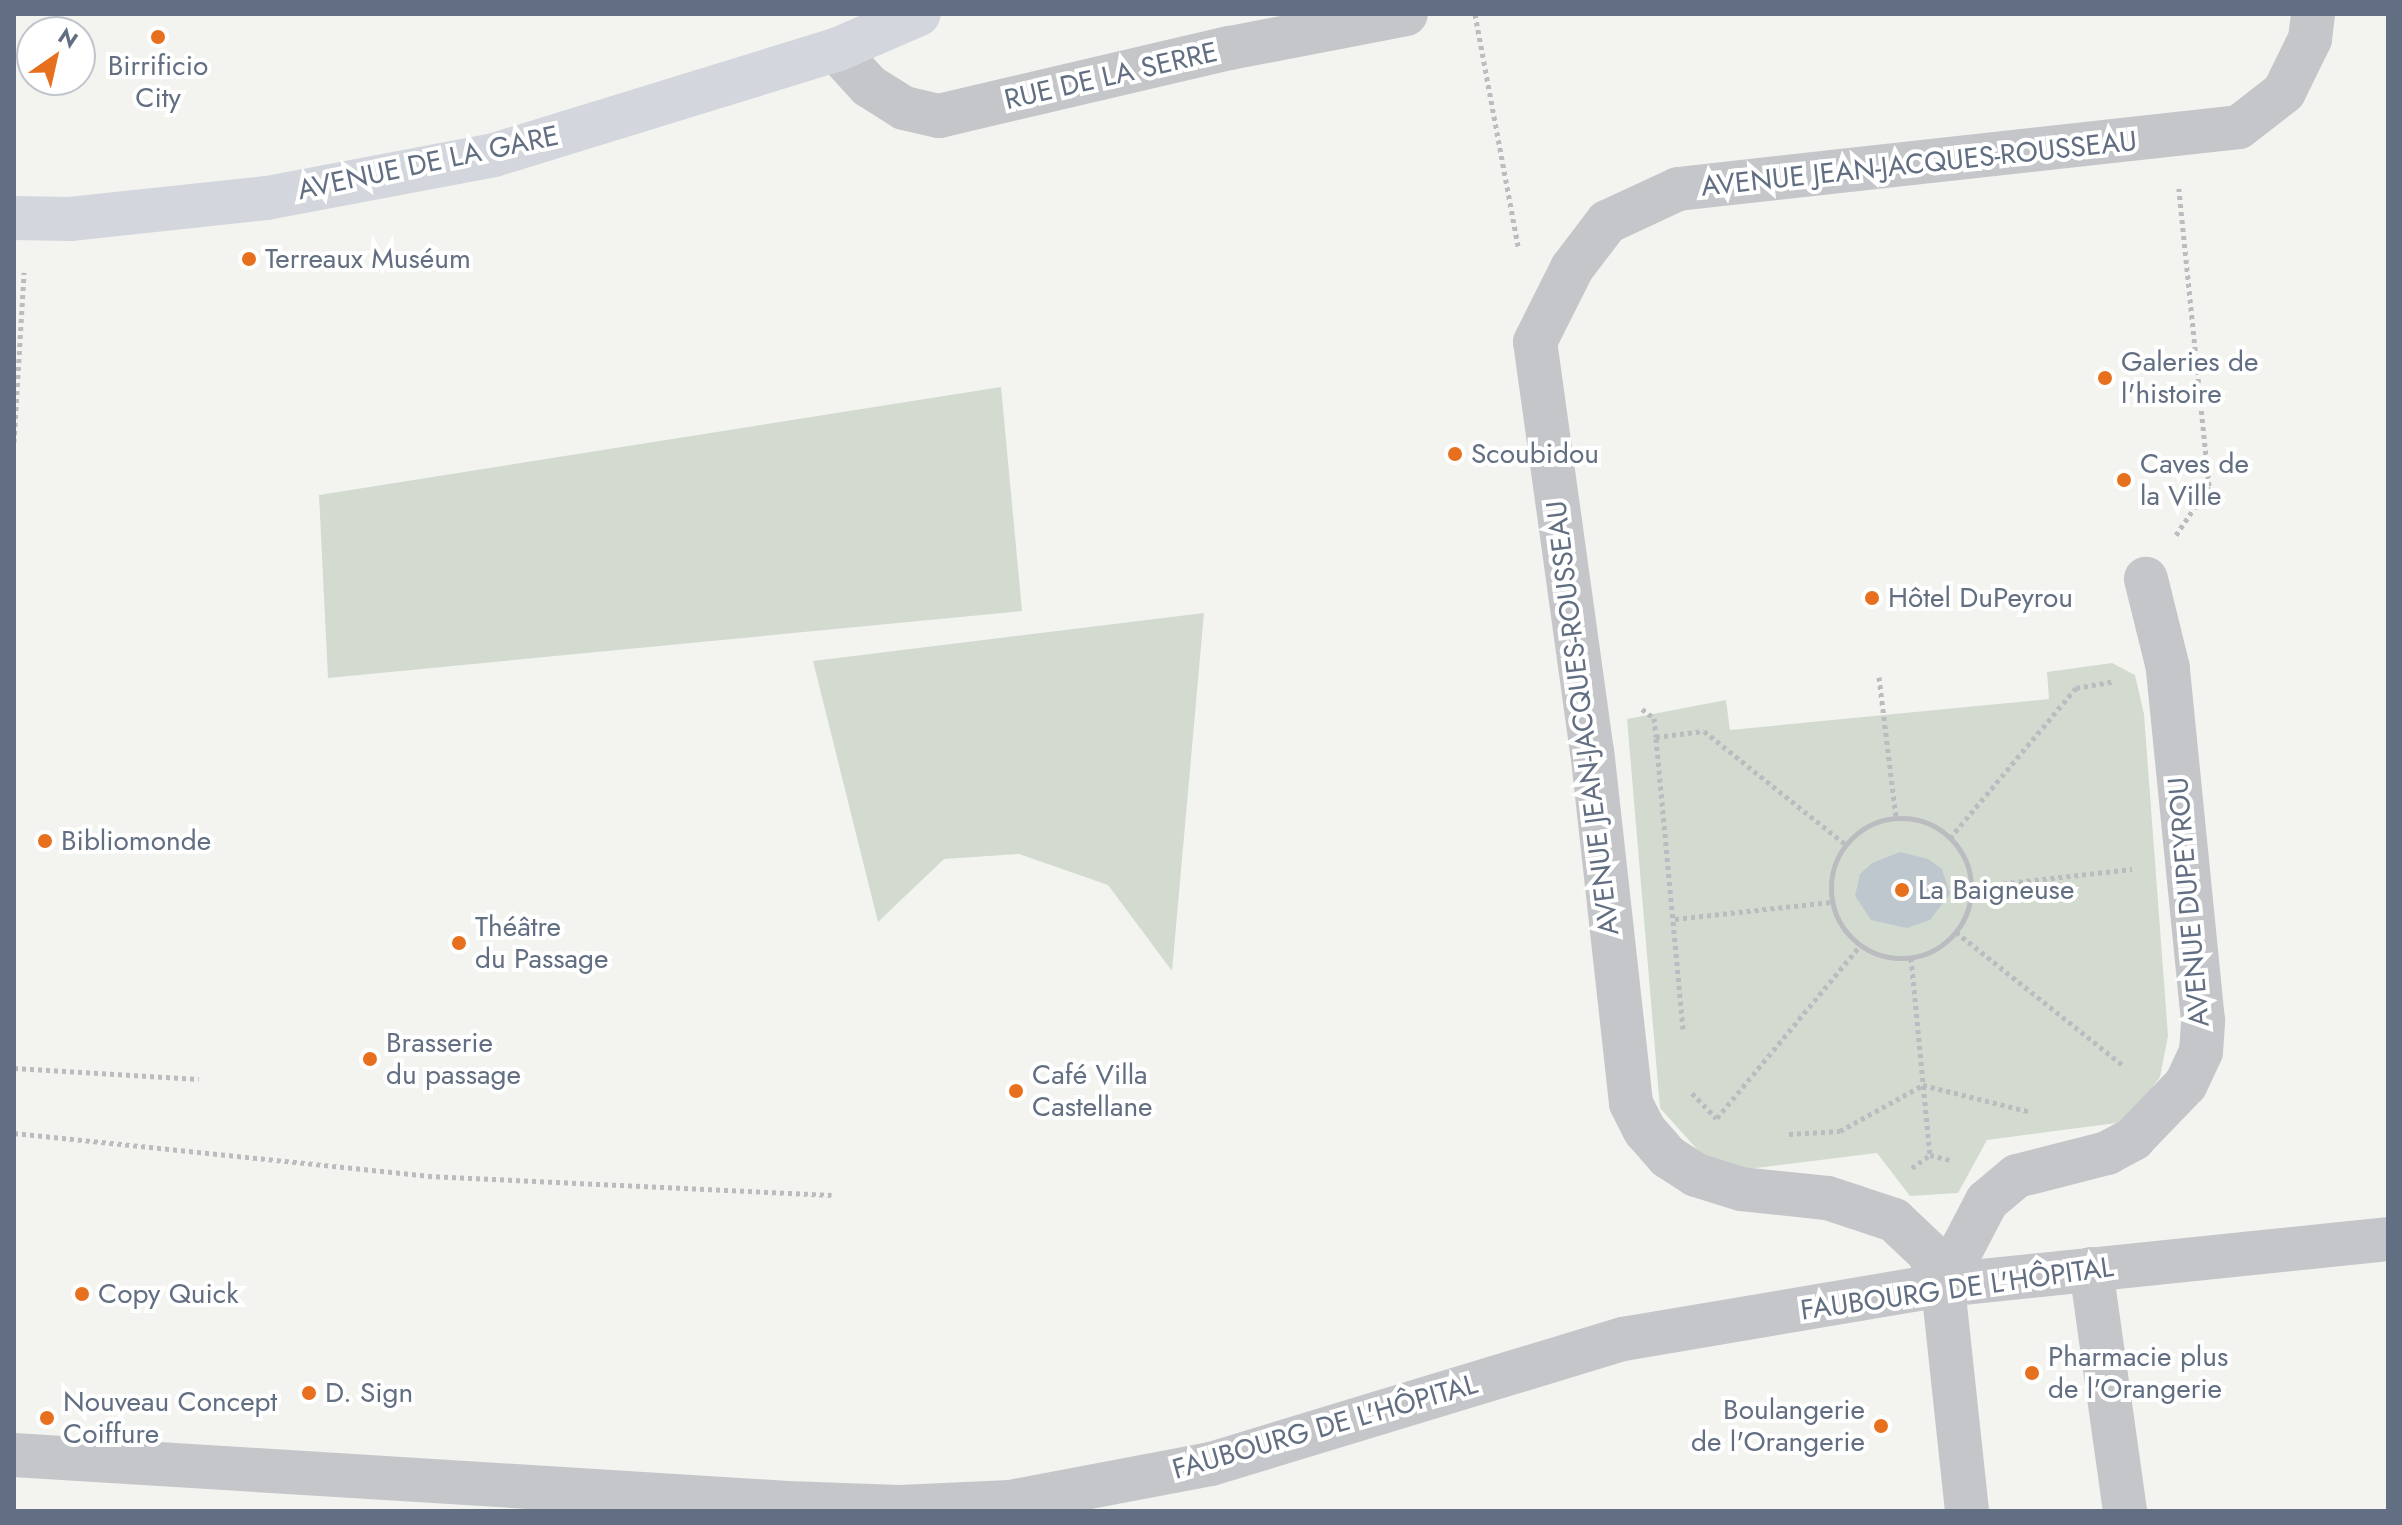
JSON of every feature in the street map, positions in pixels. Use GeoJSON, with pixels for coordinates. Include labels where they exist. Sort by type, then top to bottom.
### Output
{"type":"FeatureCollection","features":[{"type":"Feature","properties":{"kind":"main road","name":"AVENUE DE LA GARE"},"geometry":{"type":"LineString","coordinates":[[20,218],[267,198],[494,155],[836,50],[919,14]]}},
{"type":"Feature","properties":{"kind":"street","name":"RUE DE LA SERRE"},"geometry":{"type":"LineString","coordinates":[[836,50],[869,86],[892,101],[939,116],[1230,48],[1406,14]]}},
{"type":"Feature","properties":{"kind":"street","name":"AVENUE JEAN-JACQUES-ROUSSEAU"},"geometry":{"type":"LineString","coordinates":[[1943,1285],[1929,1253],[1894,1220],[1827,1198],[1741,1189],[1696,1175],[1668,1157],[1645,1131],[1631,1103],[1592,752],[1535,342],[1572,268],[1607,222],[1678,189],[2173,138],[2239,127],[2284,92],[2310,39],[2313,14]]}},
{"type":"Feature","properties":{"kind":"street","name":"AVENUE DUPEYROU"},"geometry":{"type":"LineString","coordinates":[[1943,1285],[1987,1201],[2017,1176],[2107,1153],[2133,1139],[2186,1084],[2201,1052],[2203,1021],[2168,668],[2146,579]]}},
{"type":"Feature","properties":{"kind":"street","name":"FAUBOURG DE L'HÔPITAL"},"geometry":{"type":"LineString","coordinates":[[14,1455],[787,1507],[900,1507],[1025,1499],[1211,1464],[1623,1339],[1943,1285],[2388,1239]]}},
{"type":"Feature","properties":{"kind":"street"},"geometry":{"type":"LineString","coordinates":[[2091,1269],[2125,1511]]}},
{"type":"Feature","properties":{"kind":"street"},"geometry":{"type":"LineString","coordinates":[[1943,1285],[1967,1511]]}},
{"type":"Feature","properties":{"kind":"path"},"geometry":{"type":"LineString","coordinates":[[1475,14],[1519,255]]}},
{"type":"Feature","properties":{"kind":"path"},"geometry":{"type":"LineString","coordinates":[[2146,579],[2209,486],[2173,138]]}},
{"type":"Feature","properties":{"kind":"path"},"geometry":{"type":"LineString","coordinates":[[14,442],[20,218]]}},
{"type":"Feature","properties":{"kind":"path"},"geometry":{"type":"LineString","coordinates":[[1879,677],[1896,817]]}},
{"type":"Feature","properties":{"kind":"path"},"geometry":{"type":"LineString","coordinates":[[1950,838],[2076,688],[2114,681],[2115,697]]}},
{"type":"Feature","properties":{"kind":"path"},"geometry":{"type":"LineString","coordinates":[[1654,718],[1684,1042]]}},
{"type":"Feature","properties":{"kind":"path"},"geometry":{"type":"LineString","coordinates":[[1656,737],[1704,731],[1845,844]]}},
{"type":"Feature","properties":{"kind":"path"},"geometry":{"type":"LineString","coordinates":[[1896,817],[1916,819],[1950,838],[1962,852],[1971,887],[1970,902],[1956,932],[1943,944],[1911,958],[1876,954],[1860,946],[1837,919],[1831,902],[1835,861],[1845,844],[1877,821],[1896,817]]}},
{"type":"Feature","properties":{"kind":"path"},"geometry":{"type":"LineString","coordinates":[[2130,853],[2133,884]]}},
{"type":"Feature","properties":{"kind":"path"},"geometry":{"type":"LineString","coordinates":[[1971,887],[2132,869]]}},
{"type":"Feature","properties":{"kind":"path"},"geometry":{"type":"LineString","coordinates":[[1675,919],[1831,902]]}},
{"type":"Feature","properties":{"kind":"path"},"geometry":{"type":"LineString","coordinates":[[1956,932],[2136,1076]]}},
{"type":"Feature","properties":{"kind":"path"},"geometry":{"type":"LineString","coordinates":[[1717,1118],[1860,946]]}},
{"type":"Feature","properties":{"kind":"path"},"geometry":{"type":"LineString","coordinates":[[1911,958],[1930,1155]]}},
{"type":"Feature","properties":{"kind":"path"},"geometry":{"type":"LineString","coordinates":[[14,1068],[199,1079]]}},
{"type":"Feature","properties":{"kind":"path"},"geometry":{"type":"LineString","coordinates":[[1779,1135],[1840,1131],[1923,1085],[2028,1112],[2043,1110]]}},
{"type":"Feature","properties":{"kind":"path"},"geometry":{"type":"LineString","coordinates":[[1687,1088],[1728,1125]]}},
{"type":"Feature","properties":{"kind":"path"},"geometry":{"type":"LineString","coordinates":[[14,1133],[428,1176],[832,1195]]}},
{"type":"Feature","properties":{"kind":"path"},"geometry":{"type":"LineString","coordinates":[[1855,1207],[1930,1155],[2017,1176]]}},
{"type":"Feature","properties":{"kind":"shaded area"},"geometry":{"type":"Polygon","coordinates":[[[1001,387],[1022,611],[328,678],[319,495],[1001,387]]]}},
{"type":"Feature","properties":{"kind":"shaded area"},"geometry":{"type":"Polygon","coordinates":[[[1204,613],[1172,971],[1108,885],[1019,854],[944,859],[878,922],[813,661],[1204,613]]]}},
{"type":"Feature","properties":{"kind":"shaded area"},"geometry":{"type":"Polygon","coordinates":[[[2112,663],[2135,675],[2144,714],[2168,1036],[2160,1077],[2138,1106],[2117,1123],[1987,1140],[1958,1193],[1910,1196],[1877,1153],[1732,1171],[1704,1157],[1660,1108],[1627,719],[1726,700],[1730,730],[2049,699],[2047,672],[2112,663]]]}},
{"type":"Feature","properties":{"kind":"shaded area"},"geometry":{"type":"Polygon","coordinates":[[[1900,852],[1928,859],[1942,869],[1950,894],[1930,920],[1907,928],[1871,920],[1855,896],[1860,874],[1872,863],[1900,852]]]}},
{"type":"Feature","properties":{"kind":"place","name":"Birrificio City"},"geometry":{"type":"Point","coordinates":[158,37]}},
{"type":"Feature","properties":{"kind":"place","name":"Terreaux Muséum"},"geometry":{"type":"Point","coordinates":[249,259]}},
{"type":"Feature","properties":{"kind":"place","name":"Galeries de l'histoire"},"geometry":{"type":"Point","coordinates":[2105,378]}},
{"type":"Feature","properties":{"kind":"place","name":"Scoubidou"},"geometry":{"type":"Point","coordinates":[1455,454]}},
{"type":"Feature","properties":{"kind":"place","name":"Caves de la Ville"},"geometry":{"type":"Point","coordinates":[2124,480]}},
{"type":"Feature","properties":{"kind":"place","name":"Hôtel DuPeyrou"},"geometry":{"type":"Point","coordinates":[1872,598]}},
{"type":"Feature","properties":{"kind":"place","name":"Bibliomonde"},"geometry":{"type":"Point","coordinates":[45,841]}},
{"type":"Feature","properties":{"kind":"place","name":"La Baigneuse"},"geometry":{"type":"Point","coordinates":[1902,890]}},
{"type":"Feature","properties":{"kind":"place","name":"Théâtre du Passage"},"geometry":{"type":"Point","coordinates":[459,943]}},
{"type":"Feature","properties":{"kind":"place","name":"Brasserie du passage"},"geometry":{"type":"Point","coordinates":[370,1059]}},
{"type":"Feature","properties":{"kind":"place","name":"Café Villa Castellane"},"geometry":{"type":"Point","coordinates":[1016,1091]}},
{"type":"Feature","properties":{"kind":"place","name":"Copy Quick"},"geometry":{"type":"Point","coordinates":[82,1294]}},
{"type":"Feature","properties":{"kind":"place","name":"Pharmacie plus de l'Orangerie"},"geometry":{"type":"Point","coordinates":[2032,1373]}},
{"type":"Feature","properties":{"kind":"place","name":"D. Sign"},"geometry":{"type":"Point","coordinates":[309,1393]}},
{"type":"Feature","properties":{"kind":"place","name":"Nouveau Concept Coiffure"},"geometry":{"type":"Point","coordinates":[47,1418]}},
{"type":"Feature","properties":{"kind":"place","name":"Boulangerie de l'Orangerie"},"geometry":{"type":"Point","coordinates":[1881,1426]}}]}
